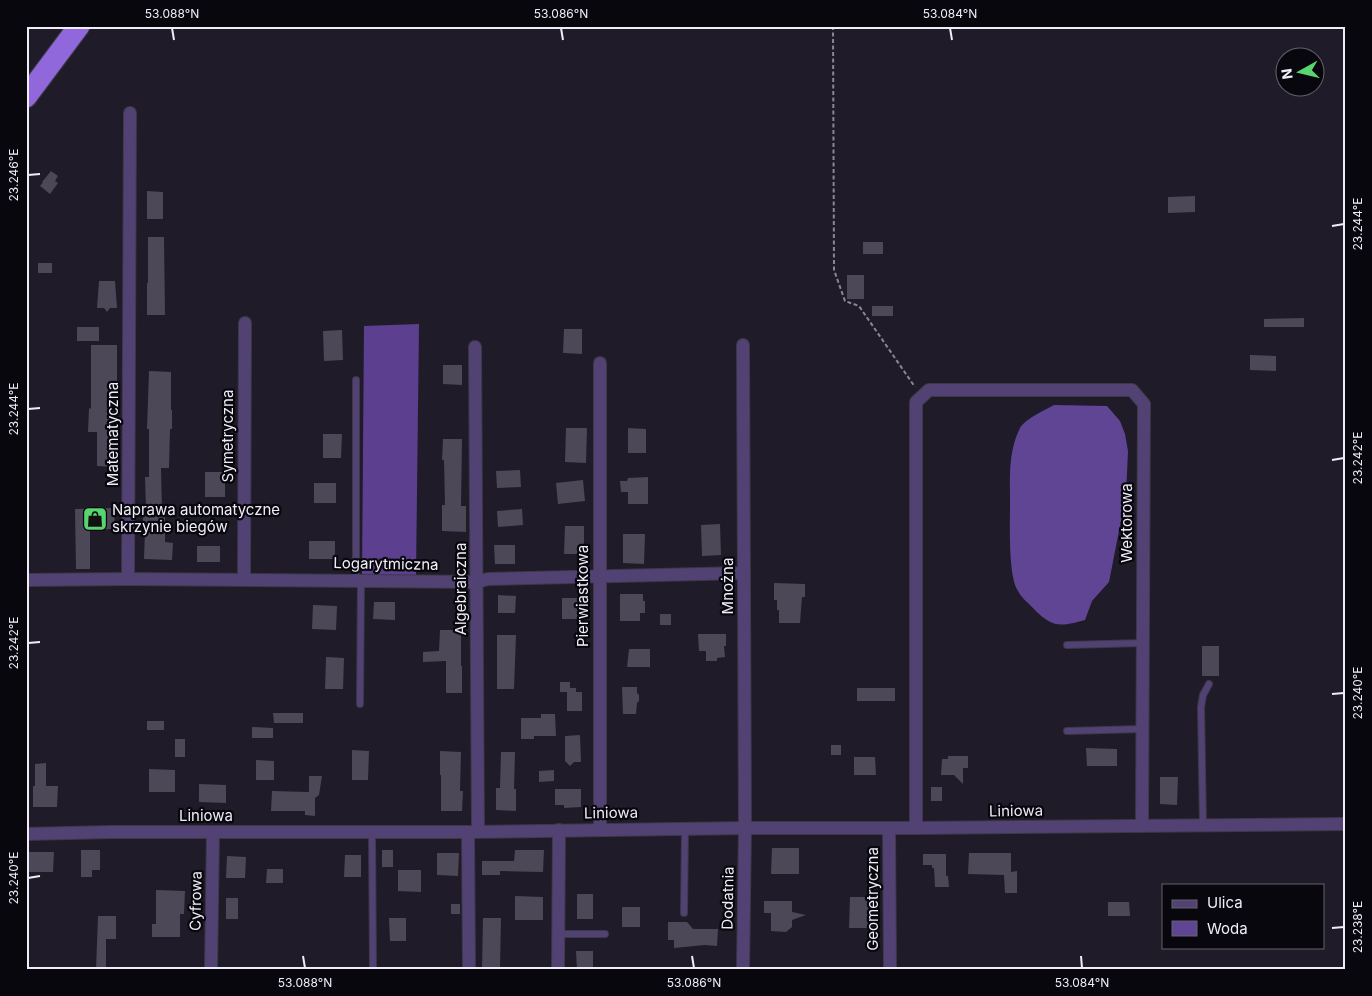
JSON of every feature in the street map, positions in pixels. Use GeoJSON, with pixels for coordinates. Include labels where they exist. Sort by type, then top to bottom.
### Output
{"type":"FeatureCollection","features":[{"type":"Feature","properties":{"kind":"highway"},"geometry":{"type":"LineString","coordinates":[[26,97],[79,26]]}},
{"type":"Feature","properties":{"kind":"street","name":"Matematyczna"},"geometry":{"type":"LineString","coordinates":[[128,579],[130,113]]}},
{"type":"Feature","properties":{"kind":"street","name":"Symetryczna"},"geometry":{"type":"LineString","coordinates":[[244,579],[245,323]]}},
{"type":"Feature","properties":{"kind":"street","name":"Mnożna"},"geometry":{"type":"LineString","coordinates":[[743,344],[745,828]]}},
{"type":"Feature","properties":{"kind":"street","name":"Algebraiczna"},"geometry":{"type":"LineString","coordinates":[[468,970],[473,832],[477,582],[475,347]]}},
{"type":"Feature","properties":{"kind":"street","name":"Pierwiastkowa"},"geometry":{"type":"LineString","coordinates":[[600,363],[600,830]]}},
{"type":"Feature","properties":{"kind":"street","name":"Wektorowa"},"geometry":{"type":"LineString","coordinates":[[922,396],[929,390],[1132,390],[1144,404],[1142,826]]}},
{"type":"Feature","properties":{"kind":"street"},"geometry":{"type":"LineString","coordinates":[[916,828],[916,402],[922,396]]}},
{"type":"Feature","properties":{"kind":"street","name":"Logarytmiczna"},"geometry":{"type":"LineString","coordinates":[[26,580],[244,579],[477,582],[488,579],[744,573]]}},
{"type":"Feature","properties":{"kind":"street","name":"Liniowa"},"geometry":{"type":"LineString","coordinates":[[26,834],[1346,824]]}},
{"type":"Feature","properties":{"kind":"street","name":"Dodatnia"},"geometry":{"type":"LineString","coordinates":[[743,970],[745,828]]}},
{"type":"Feature","properties":{"kind":"street","name":"Geometryczna"},"geometry":{"type":"LineString","coordinates":[[889,828],[890,970]]}},
{"type":"Feature","properties":{"kind":"street"},"geometry":{"type":"LineString","coordinates":[[558,970],[559,830]]}},
{"type":"Feature","properties":{"kind":"street","name":"Cyfrowa"},"geometry":{"type":"LineString","coordinates":[[211,970],[213,832]]}},
{"type":"Feature","properties":{"kind":"lane"},"geometry":{"type":"LineString","coordinates":[[356,380],[360,704]]}},
{"type":"Feature","properties":{"kind":"lane"},"geometry":{"type":"LineString","coordinates":[[1067,645],[1143,643]]}},
{"type":"Feature","properties":{"kind":"lane"},"geometry":{"type":"LineString","coordinates":[[1199,826],[1201,707],[1203,695],[1209,684]]}},
{"type":"Feature","properties":{"kind":"lane"},"geometry":{"type":"LineString","coordinates":[[1068,730],[1142,729]]}},
{"type":"Feature","properties":{"kind":"lane"},"geometry":{"type":"LineString","coordinates":[[684,913],[685,829]]}},
{"type":"Feature","properties":{"kind":"lane"},"geometry":{"type":"LineString","coordinates":[[372,832],[373,970]]}},
{"type":"Feature","properties":{"kind":"lane"},"geometry":{"type":"LineString","coordinates":[[558,934],[605,934]]}},
{"type":"Feature","properties":{"kind":"path"},"geometry":{"type":"LineString","coordinates":[[833,26],[834,270],[845,301],[859,306],[922,396]]}},
{"type":"Feature","properties":{"kind":"shaded area"},"geometry":{"type":"Polygon","coordinates":[[[419,324],[416,575],[362,575],[364,326],[419,324]]]}},
{"type":"Feature","properties":{"kind":"water"},"geometry":{"type":"Polygon","coordinates":[[[1054,405],[1107,406],[1120,421],[1128,451],[1126,495],[1109,582],[1092,601],[1085,620],[1063,625],[1051,622],[1040,615],[1019,593],[1015,584],[1010,549],[1010,465],[1013,446],[1020,428],[1026,421],[1054,405]]]}},
{"type":"Feature","properties":{"kind":"building"},"geometry":{"type":"Polygon","coordinates":[[[51,171],[58,176],[55,181],[58,183],[50,194],[40,186],[51,171]]]}},
{"type":"Feature","properties":{"kind":"building"},"geometry":{"type":"Polygon","coordinates":[[[147,191],[163,192],[163,219],[147,219],[147,191]]]}},
{"type":"Feature","properties":{"kind":"building"},"geometry":{"type":"Polygon","coordinates":[[[1195,196],[1195,212],[1168,213],[1168,197],[1195,196]]]}},
{"type":"Feature","properties":{"kind":"building"},"geometry":{"type":"Polygon","coordinates":[[[148,237],[164,237],[165,315],[147,315],[148,237]]]}},
{"type":"Feature","properties":{"kind":"building"},"geometry":{"type":"Polygon","coordinates":[[[863,242],[883,242],[883,254],[863,254],[863,242]]]}},
{"type":"Feature","properties":{"kind":"building"},"geometry":{"type":"Polygon","coordinates":[[[38,263],[52,263],[52,273],[38,273],[38,263]]]}},
{"type":"Feature","properties":{"kind":"building"},"geometry":{"type":"Polygon","coordinates":[[[847,275],[864,275],[864,299],[847,299],[847,275]]]}},
{"type":"Feature","properties":{"kind":"building"},"geometry":{"type":"Polygon","coordinates":[[[99,281],[115,281],[117,308],[110,308],[107,312],[104,308],[97,308],[99,281]]]}},
{"type":"Feature","properties":{"kind":"building"},"geometry":{"type":"Polygon","coordinates":[[[872,306],[893,306],[893,316],[872,316],[872,306]]]}},
{"type":"Feature","properties":{"kind":"building"},"geometry":{"type":"Polygon","coordinates":[[[1304,318],[1304,327],[1264,327],[1264,319],[1304,318]]]}},
{"type":"Feature","properties":{"kind":"building"},"geometry":{"type":"Polygon","coordinates":[[[77,327],[99,327],[99,341],[77,341],[77,327]]]}},
{"type":"Feature","properties":{"kind":"building"},"geometry":{"type":"Polygon","coordinates":[[[564,329],[582,329],[582,354],[563,353],[564,329]]]}},
{"type":"Feature","properties":{"kind":"building"},"geometry":{"type":"Polygon","coordinates":[[[342,330],[343,360],[324,361],[323,331],[342,330]]]}},
{"type":"Feature","properties":{"kind":"building"},"geometry":{"type":"Polygon","coordinates":[[[91,345],[117,345],[117,396],[115,396],[114,444],[116,444],[116,467],[97,466],[97,432],[88,432],[89,408],[91,409],[91,345]]]}},
{"type":"Feature","properties":{"kind":"building"},"geometry":{"type":"Polygon","coordinates":[[[1250,355],[1276,356],[1276,371],[1250,370],[1250,355]]]}},
{"type":"Feature","properties":{"kind":"building"},"geometry":{"type":"Polygon","coordinates":[[[443,365],[462,365],[462,385],[443,384],[443,365]]]}},
{"type":"Feature","properties":{"kind":"building"},"geometry":{"type":"Polygon","coordinates":[[[149,371],[171,372],[172,429],[170,429],[169,468],[161,468],[162,510],[165,510],[165,542],[173,543],[172,560],[144,559],[145,530],[143,530],[143,510],[146,510],[145,477],[149,477],[149,429],[147,429],[149,371]]]}},
{"type":"Feature","properties":{"kind":"building"},"geometry":{"type":"Polygon","coordinates":[[[566,428],[587,428],[586,463],[565,462],[566,428]]]}},
{"type":"Feature","properties":{"kind":"building"},"geometry":{"type":"Polygon","coordinates":[[[628,428],[646,429],[646,453],[628,453],[628,428]]]}},
{"type":"Feature","properties":{"kind":"building"},"geometry":{"type":"Polygon","coordinates":[[[323,434],[342,434],[341,458],[323,458],[323,434]]]}},
{"type":"Feature","properties":{"kind":"building"},"geometry":{"type":"Polygon","coordinates":[[[443,439],[462,439],[461,506],[466,506],[466,532],[442,531],[442,505],[445,505],[444,460],[442,460],[443,439]]]}},
{"type":"Feature","properties":{"kind":"building"},"geometry":{"type":"Polygon","coordinates":[[[520,470],[521,487],[497,488],[496,471],[520,470]]]}},
{"type":"Feature","properties":{"kind":"building"},"geometry":{"type":"Polygon","coordinates":[[[205,472],[225,472],[225,497],[205,497],[205,472]]]}},
{"type":"Feature","properties":{"kind":"building"},"geometry":{"type":"Polygon","coordinates":[[[648,477],[648,504],[628,504],[628,492],[621,492],[620,481],[627,481],[628,478],[648,477]]]}},
{"type":"Feature","properties":{"kind":"building"},"geometry":{"type":"Polygon","coordinates":[[[583,480],[585,501],[558,504],[556,483],[583,480]]]}},
{"type":"Feature","properties":{"kind":"building"},"geometry":{"type":"Polygon","coordinates":[[[314,483],[336,483],[336,503],[314,503],[314,483]]]}},
{"type":"Feature","properties":{"kind":"building"},"geometry":{"type":"Polygon","coordinates":[[[114,508],[115,529],[90,530],[90,569],[76,569],[75,509],[114,508]]]}},
{"type":"Feature","properties":{"kind":"building"},"geometry":{"type":"Polygon","coordinates":[[[522,509],[523,525],[498,527],[497,511],[522,509]]]}},
{"type":"Feature","properties":{"kind":"building"},"geometry":{"type":"Polygon","coordinates":[[[720,524],[721,555],[702,556],[701,525],[720,524]]]}},
{"type":"Feature","properties":{"kind":"building"},"geometry":{"type":"Polygon","coordinates":[[[565,526],[584,526],[584,554],[564,554],[565,526]]]}},
{"type":"Feature","properties":{"kind":"building"},"geometry":{"type":"Polygon","coordinates":[[[623,534],[645,534],[644,564],[623,563],[623,534]]]}},
{"type":"Feature","properties":{"kind":"building"},"geometry":{"type":"Polygon","coordinates":[[[309,541],[335,541],[335,559],[309,559],[309,541]]]}},
{"type":"Feature","properties":{"kind":"building"},"geometry":{"type":"Polygon","coordinates":[[[494,545],[515,545],[515,564],[495,564],[494,545]]]}},
{"type":"Feature","properties":{"kind":"building"},"geometry":{"type":"Polygon","coordinates":[[[197,546],[220,546],[220,562],[197,562],[197,546]]]}},
{"type":"Feature","properties":{"kind":"building"},"geometry":{"type":"Polygon","coordinates":[[[774,583],[805,584],[805,597],[802,597],[800,623],[779,623],[777,600],[774,600],[774,583]]]}},
{"type":"Feature","properties":{"kind":"building"},"geometry":{"type":"Polygon","coordinates":[[[620,594],[643,594],[645,613],[640,613],[640,621],[620,621],[620,594]]]}},
{"type":"Feature","properties":{"kind":"building"},"geometry":{"type":"Polygon","coordinates":[[[498,595],[516,596],[515,613],[498,613],[498,595]]]}},
{"type":"Feature","properties":{"kind":"building"},"geometry":{"type":"Polygon","coordinates":[[[562,598],[583,598],[583,619],[562,619],[562,598]]]}},
{"type":"Feature","properties":{"kind":"building"},"geometry":{"type":"Polygon","coordinates":[[[374,602],[395,602],[395,620],[373,619],[374,602]]]}},
{"type":"Feature","properties":{"kind":"building"},"geometry":{"type":"Polygon","coordinates":[[[313,605],[337,606],[336,630],[312,629],[313,605]]]}},
{"type":"Feature","properties":{"kind":"building"},"geometry":{"type":"Polygon","coordinates":[[[660,614],[671,614],[671,625],[660,625],[660,614]]]}},
{"type":"Feature","properties":{"kind":"building"},"geometry":{"type":"Polygon","coordinates":[[[440,630],[461,630],[462,693],[446,693],[446,661],[423,662],[423,652],[439,651],[440,630]]]}},
{"type":"Feature","properties":{"kind":"building"},"geometry":{"type":"Polygon","coordinates":[[[698,634],[726,634],[725,657],[717,658],[717,661],[706,661],[706,651],[699,651],[698,634]]]}},
{"type":"Feature","properties":{"kind":"building"},"geometry":{"type":"Polygon","coordinates":[[[497,635],[516,635],[514,689],[497,689],[497,635]]]}},
{"type":"Feature","properties":{"kind":"building"},"geometry":{"type":"Polygon","coordinates":[[[1202,646],[1219,646],[1219,676],[1202,676],[1202,646]]]}},
{"type":"Feature","properties":{"kind":"building"},"geometry":{"type":"Polygon","coordinates":[[[629,649],[650,649],[650,667],[627,667],[629,649]]]}},
{"type":"Feature","properties":{"kind":"building"},"geometry":{"type":"Polygon","coordinates":[[[326,657],[344,658],[343,689],[325,689],[326,657]]]}},
{"type":"Feature","properties":{"kind":"building"},"geometry":{"type":"Polygon","coordinates":[[[560,682],[570,682],[570,688],[576,688],[576,692],[582,692],[582,711],[567,711],[567,692],[560,692],[560,682]]]}},
{"type":"Feature","properties":{"kind":"building"},"geometry":{"type":"Polygon","coordinates":[[[622,687],[637,687],[639,701],[636,714],[623,714],[622,687]]]}},
{"type":"Feature","properties":{"kind":"building"},"geometry":{"type":"Polygon","coordinates":[[[857,688],[895,688],[895,701],[857,701],[857,688]]]}},
{"type":"Feature","properties":{"kind":"building"},"geometry":{"type":"Polygon","coordinates":[[[273,713],[303,713],[303,723],[274,723],[273,713]]]}},
{"type":"Feature","properties":{"kind":"building"},"geometry":{"type":"Polygon","coordinates":[[[541,714],[555,714],[556,736],[534,736],[534,739],[521,739],[521,718],[541,718],[541,714]]]}},
{"type":"Feature","properties":{"kind":"building"},"geometry":{"type":"Polygon","coordinates":[[[147,721],[164,721],[164,730],[147,730],[147,721]]]}},
{"type":"Feature","properties":{"kind":"building"},"geometry":{"type":"Polygon","coordinates":[[[252,727],[273,728],[273,738],[252,738],[252,727]]]}},
{"type":"Feature","properties":{"kind":"building"},"geometry":{"type":"Polygon","coordinates":[[[580,735],[581,762],[574,762],[570,766],[565,761],[565,736],[580,735]]]}},
{"type":"Feature","properties":{"kind":"building"},"geometry":{"type":"Polygon","coordinates":[[[175,739],[185,739],[185,757],[175,757],[175,739]]]}},
{"type":"Feature","properties":{"kind":"building"},"geometry":{"type":"Polygon","coordinates":[[[831,745],[841,745],[841,755],[831,755],[831,745]]]}},
{"type":"Feature","properties":{"kind":"building"},"geometry":{"type":"Polygon","coordinates":[[[1086,748],[1117,749],[1117,766],[1087,766],[1086,748]]]}},
{"type":"Feature","properties":{"kind":"building"},"geometry":{"type":"Polygon","coordinates":[[[352,750],[369,751],[368,780],[352,780],[352,750]]]}},
{"type":"Feature","properties":{"kind":"building"},"geometry":{"type":"Polygon","coordinates":[[[440,751],[461,752],[460,791],[463,791],[462,811],[441,811],[440,751]]]}},
{"type":"Feature","properties":{"kind":"building"},"geometry":{"type":"Polygon","coordinates":[[[501,752],[515,752],[514,789],[516,789],[516,811],[496,810],[496,788],[500,788],[501,752]]]}},
{"type":"Feature","properties":{"kind":"building"},"geometry":{"type":"Polygon","coordinates":[[[948,756],[968,756],[968,768],[963,768],[963,784],[954,775],[941,775],[942,759],[948,759],[948,756]]]}},
{"type":"Feature","properties":{"kind":"building"},"geometry":{"type":"Polygon","coordinates":[[[854,757],[875,757],[876,775],[854,775],[854,757]]]}},
{"type":"Feature","properties":{"kind":"building"},"geometry":{"type":"Polygon","coordinates":[[[256,760],[274,761],[274,780],[256,780],[256,760]]]}},
{"type":"Feature","properties":{"kind":"building"},"geometry":{"type":"Polygon","coordinates":[[[46,763],[46,786],[58,786],[57,807],[33,807],[35,764],[46,763]]]}},
{"type":"Feature","properties":{"kind":"building"},"geometry":{"type":"Polygon","coordinates":[[[149,769],[175,770],[175,792],[149,792],[149,769]]]}},
{"type":"Feature","properties":{"kind":"building"},"geometry":{"type":"Polygon","coordinates":[[[554,770],[554,781],[539,782],[539,771],[554,770]]]}},
{"type":"Feature","properties":{"kind":"building"},"geometry":{"type":"Polygon","coordinates":[[[309,776],[322,776],[319,795],[315,798],[315,816],[305,815],[305,811],[271,811],[272,791],[309,792],[309,776]]]}},
{"type":"Feature","properties":{"kind":"building"},"geometry":{"type":"Polygon","coordinates":[[[1160,777],[1178,777],[1177,805],[1160,804],[1160,777]]]}},
{"type":"Feature","properties":{"kind":"building"},"geometry":{"type":"Polygon","coordinates":[[[199,784],[226,785],[226,803],[199,802],[199,784]]]}},
{"type":"Feature","properties":{"kind":"building"},"geometry":{"type":"Polygon","coordinates":[[[931,787],[942,787],[942,801],[931,801],[931,787]]]}},
{"type":"Feature","properties":{"kind":"building"},"geometry":{"type":"Polygon","coordinates":[[[555,789],[581,789],[581,807],[564,808],[564,805],[555,805],[555,789]]]}},
{"type":"Feature","properties":{"kind":"building"},"geometry":{"type":"Polygon","coordinates":[[[772,848],[799,848],[799,874],[771,874],[772,848]]]}},
{"type":"Feature","properties":{"kind":"building"},"geometry":{"type":"Polygon","coordinates":[[[81,850],[100,850],[100,870],[92,870],[92,877],[81,877],[81,850]]]}},
{"type":"Feature","properties":{"kind":"building"},"geometry":{"type":"Polygon","coordinates":[[[382,850],[393,850],[393,867],[382,867],[382,850]]]}},
{"type":"Feature","properties":{"kind":"building"},"geometry":{"type":"Polygon","coordinates":[[[515,850],[544,850],[543,872],[500,871],[500,875],[482,875],[482,861],[514,861],[515,850]]]}},
{"type":"Feature","properties":{"kind":"building"},"geometry":{"type":"Polygon","coordinates":[[[27,852],[54,852],[53,872],[27,872],[27,852]]]}},
{"type":"Feature","properties":{"kind":"building"},"geometry":{"type":"Polygon","coordinates":[[[437,853],[459,853],[458,876],[437,875],[437,853]]]}},
{"type":"Feature","properties":{"kind":"building"},"geometry":{"type":"Polygon","coordinates":[[[969,853],[1011,853],[1011,872],[1017,871],[1017,893],[1005,893],[1004,875],[968,874],[969,853]]]}},
{"type":"Feature","properties":{"kind":"building"},"geometry":{"type":"Polygon","coordinates":[[[923,854],[946,854],[946,876],[948,876],[949,887],[935,887],[934,868],[932,868],[932,865],[923,865],[923,854]]]}},
{"type":"Feature","properties":{"kind":"building"},"geometry":{"type":"Polygon","coordinates":[[[345,855],[361,855],[361,877],[344,877],[345,855]]]}},
{"type":"Feature","properties":{"kind":"building"},"geometry":{"type":"Polygon","coordinates":[[[227,856],[246,857],[245,878],[226,878],[227,856]]]}},
{"type":"Feature","properties":{"kind":"building"},"geometry":{"type":"Polygon","coordinates":[[[267,869],[283,869],[283,883],[266,883],[267,869]]]}},
{"type":"Feature","properties":{"kind":"building"},"geometry":{"type":"Polygon","coordinates":[[[398,870],[421,870],[421,892],[398,891],[398,870]]]}},
{"type":"Feature","properties":{"kind":"building"},"geometry":{"type":"Polygon","coordinates":[[[156,890],[185,891],[184,914],[180,914],[180,937],[152,937],[152,924],[156,924],[156,890]]]}},
{"type":"Feature","properties":{"kind":"building"},"geometry":{"type":"Polygon","coordinates":[[[577,894],[593,894],[593,919],[577,919],[577,894]]]}},
{"type":"Feature","properties":{"kind":"building"},"geometry":{"type":"Polygon","coordinates":[[[515,896],[543,897],[543,920],[515,920],[515,896]]]}},
{"type":"Feature","properties":{"kind":"building"},"geometry":{"type":"Polygon","coordinates":[[[850,897],[875,897],[874,928],[849,928],[850,897]]]}},
{"type":"Feature","properties":{"kind":"building"},"geometry":{"type":"Polygon","coordinates":[[[226,898],[238,898],[238,919],[226,919],[226,898]]]}},
{"type":"Feature","properties":{"kind":"building"},"geometry":{"type":"Polygon","coordinates":[[[764,901],[792,901],[792,912],[806,915],[792,920],[792,927],[786,932],[771,931],[771,913],[764,913],[764,901]]]}},
{"type":"Feature","properties":{"kind":"building"},"geometry":{"type":"Polygon","coordinates":[[[1108,902],[1129,902],[1130,916],[1108,916],[1108,902]]]}},
{"type":"Feature","properties":{"kind":"building"},"geometry":{"type":"Polygon","coordinates":[[[451,904],[460,904],[460,914],[451,914],[451,904]]]}},
{"type":"Feature","properties":{"kind":"building"},"geometry":{"type":"Polygon","coordinates":[[[622,907],[640,907],[640,927],[622,927],[622,907]]]}},
{"type":"Feature","properties":{"kind":"building"},"geometry":{"type":"Polygon","coordinates":[[[98,916],[116,916],[116,939],[106,939],[106,970],[96,970],[98,916]]]}},
{"type":"Feature","properties":{"kind":"building"},"geometry":{"type":"Polygon","coordinates":[[[389,918],[406,918],[406,941],[390,941],[389,918]]]}},
{"type":"Feature","properties":{"kind":"building"},"geometry":{"type":"Polygon","coordinates":[[[483,918],[501,918],[500,969],[482,969],[483,918]]]}},
{"type":"Feature","properties":{"kind":"building"},"geometry":{"type":"Polygon","coordinates":[[[668,922],[687,922],[693,929],[718,929],[717,946],[705,945],[674,948],[674,940],[668,940],[668,922]]]}},
{"type":"Feature","properties":{"kind":"building"},"geometry":{"type":"Polygon","coordinates":[[[576,951],[593,951],[593,970],[577,970],[576,951]]]}},
{"type":"Feature","properties":{"kind":"place","name":"Naprawa automatyczne skrzynie biegów"},"geometry":{"type":"Point","coordinates":[95,519]}}]}
